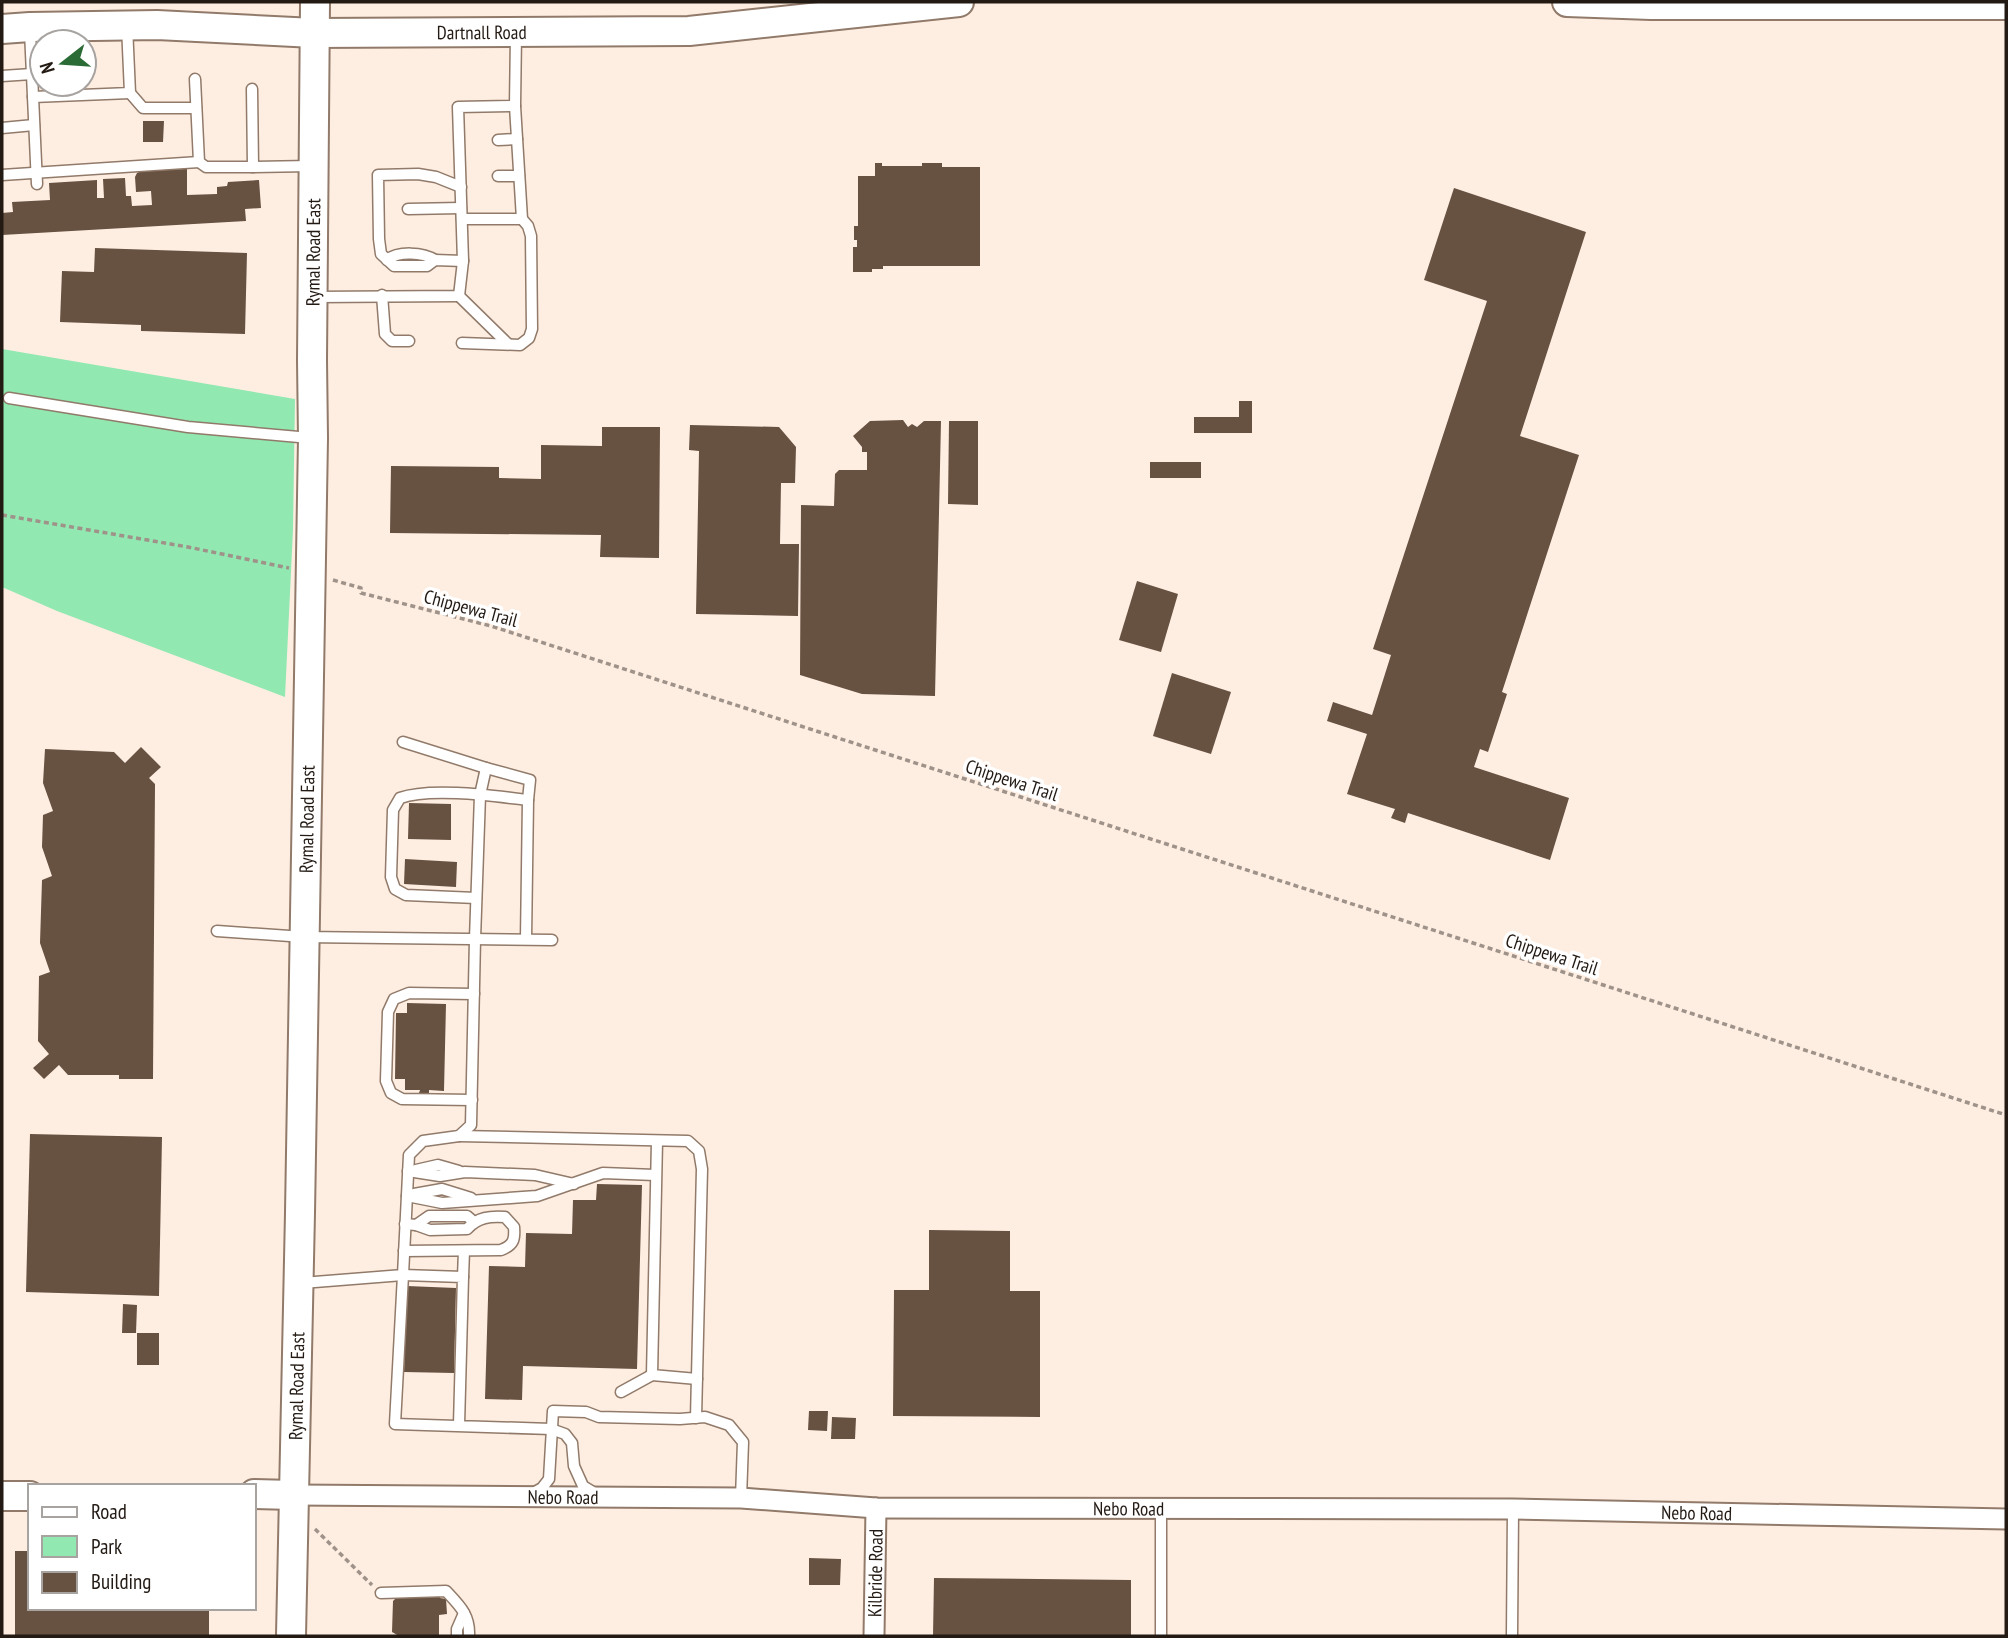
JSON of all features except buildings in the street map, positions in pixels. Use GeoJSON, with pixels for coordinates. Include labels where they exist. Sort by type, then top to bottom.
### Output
{"type":"FeatureCollection","features":[{"type":"Feature","properties":{"kind":"main road","name":"Rymal Road East"},"geometry":{"type":"LineString","coordinates":[[291,1636],[313,439],[315,2]]}},
{"type":"Feature","properties":{"kind":"main road","name":"Dartnall Road"},"geometry":{"type":"LineString","coordinates":[[2,29],[157,25],[314,33],[689,30],[959,2]]}},
{"type":"Feature","properties":{"kind":"main road"},"geometry":{"type":"LineString","coordinates":[[1567,2],[1651,5],[2006,5]]}},
{"type":"Feature","properties":{"kind":"main road","name":"Nebo Road"},"geometry":{"type":"LineString","coordinates":[[256,1494],[293,1495]]}},
{"type":"Feature","properties":{"kind":"main road"},"geometry":{"type":"LineString","coordinates":[[2,1496],[28,1496]]}},
{"type":"Feature","properties":{"kind":"street","name":"Nebo Road"},"geometry":{"type":"LineString","coordinates":[[293,1495],[741,1499],[876,1508],[1513,1509],[2006,1519]]}},
{"type":"Feature","properties":{"kind":"street","name":"Kilbride Road"},"geometry":{"type":"LineString","coordinates":[[874,1636],[876,1508]]}},
{"type":"Feature","properties":{"kind":"lane"},"geometry":{"type":"LineString","coordinates":[[127,26],[130,93],[143,108],[196,108]]}},
{"type":"Feature","properties":{"kind":"lane"},"geometry":{"type":"LineString","coordinates":[[462,343],[520,345],[529,338],[532,330],[531,236],[522,219],[515,106],[516,31]]}},
{"type":"Feature","properties":{"kind":"lane"},"geometry":{"type":"LineString","coordinates":[[2,76],[28,74]]}},
{"type":"Feature","properties":{"kind":"lane"},"geometry":{"type":"LineString","coordinates":[[195,79],[199,162]]}},
{"type":"Feature","properties":{"kind":"lane"},"geometry":{"type":"LineString","coordinates":[[252,89],[253,167]]}},
{"type":"Feature","properties":{"kind":"lane"},"geometry":{"type":"LineString","coordinates":[[98,94],[130,93]]}},
{"type":"Feature","properties":{"kind":"lane"},"geometry":{"type":"LineString","coordinates":[[33,98],[37,179]]}},
{"type":"Feature","properties":{"kind":"lane"},"geometry":{"type":"LineString","coordinates":[[459,296],[463,261],[461,208],[464,142],[458,107],[515,106]]}},
{"type":"Feature","properties":{"kind":"lane"},"geometry":{"type":"LineString","coordinates":[[2,128],[34,125]]}},
{"type":"Feature","properties":{"kind":"lane"},"geometry":{"type":"LineString","coordinates":[[498,140],[517,139]]}},
{"type":"Feature","properties":{"kind":"lane"},"geometry":{"type":"LineString","coordinates":[[2,174],[37,179],[199,162],[206,167],[313,166]]}},
{"type":"Feature","properties":{"kind":"lane"},"geometry":{"type":"LineString","coordinates":[[463,181],[418,174],[377,175],[381,254],[394,266],[427,266],[435,260],[463,261]]}},
{"type":"Feature","properties":{"kind":"lane"},"geometry":{"type":"LineString","coordinates":[[498,176],[519,176]]}},
{"type":"Feature","properties":{"kind":"lane"},"geometry":{"type":"LineString","coordinates":[[408,209],[461,208]]}},
{"type":"Feature","properties":{"kind":"lane"},"geometry":{"type":"LineString","coordinates":[[462,219],[522,219]]}},
{"type":"Feature","properties":{"kind":"lane"},"geometry":{"type":"LineString","coordinates":[[382,295],[385,334],[392,341],[409,341]]}},
{"type":"Feature","properties":{"kind":"lane"},"geometry":{"type":"LineString","coordinates":[[312,297],[459,296],[508,344]]}},
{"type":"Feature","properties":{"kind":"lane"},"geometry":{"type":"LineString","coordinates":[[9,398],[188,427],[313,439]]}},
{"type":"Feature","properties":{"kind":"lane"},"geometry":{"type":"LineString","coordinates":[[403,743],[530,780],[526,939]]}},
{"type":"Feature","properties":{"kind":"lane"},"geometry":{"type":"LineString","coordinates":[[459,1136],[471,1125],[480,795],[486,768]]}},
{"type":"Feature","properties":{"kind":"lane"},"geometry":{"type":"LineString","coordinates":[[476,898],[406,895],[395,889],[391,877],[393,810],[400,799],[412,794],[480,795],[528,800]]}},
{"type":"Feature","properties":{"kind":"lane"},"geometry":{"type":"LineString","coordinates":[[217,931],[304,937],[552,940]]}},
{"type":"Feature","properties":{"kind":"lane"},"geometry":{"type":"LineString","coordinates":[[472,1100],[402,1099],[391,1093],[386,1081],[388,1012],[394,999],[409,993],[474,995]]}},
{"type":"Feature","properties":{"kind":"lane"},"geometry":{"type":"LineString","coordinates":[[603,1497],[583,1486],[574,1466],[572,1443],[565,1434],[551,1429],[395,1424],[404,1313],[402,1275],[404,1251],[411,1224],[407,1196],[409,1155],[423,1141],[459,1136],[688,1141],[699,1151],[702,1169],[695,1418]]}},
{"type":"Feature","properties":{"kind":"lane"},"geometry":{"type":"LineString","coordinates":[[652,1375],[657,1141]]}},
{"type":"Feature","properties":{"kind":"lane"},"geometry":{"type":"LineString","coordinates":[[408,1171],[440,1176],[465,1172],[535,1175],[574,1184]]}},
{"type":"Feature","properties":{"kind":"lane"},"geometry":{"type":"LineString","coordinates":[[407,1196],[442,1203],[537,1196],[603,1174],[655,1175]]}},
{"type":"Feature","properties":{"kind":"lane"},"geometry":{"type":"LineString","coordinates":[[404,1251],[501,1250],[509,1247],[515,1239],[514,1227],[505,1217],[490,1216],[474,1222],[467,1229],[430,1230],[411,1224]]}},
{"type":"Feature","properties":{"kind":"lane"},"geometry":{"type":"LineString","coordinates":[[459,1425],[458,1345],[464,1251]]}},
{"type":"Feature","properties":{"kind":"lane"},"geometry":{"type":"LineString","coordinates":[[298,1283],[402,1275],[463,1277]]}},
{"type":"Feature","properties":{"kind":"lane"},"geometry":{"type":"LineString","coordinates":[[621,1392],[652,1375],[697,1379]]}},
{"type":"Feature","properties":{"kind":"lane"},"geometry":{"type":"LineString","coordinates":[[528,1496],[542,1488],[549,1479],[554,1411],[586,1412],[598,1417],[705,1417],[729,1425],[743,1441],[741,1499]]}},
{"type":"Feature","properties":{"kind":"lane"},"geometry":{"type":"LineString","coordinates":[[1161,1509],[1161,1636]]}},
{"type":"Feature","properties":{"kind":"lane"},"geometry":{"type":"LineString","coordinates":[[1512,1636],[1513,1509]]}},
{"type":"Feature","properties":{"kind":"lane"},"geometry":{"type":"LineString","coordinates":[[381,1593],[446,1591],[470,1622],[469,1636]]}},
{"type":"Feature","properties":{"kind":"lane"},"geometry":{"type":"LineString","coordinates":[[457,1636],[464,1613]]}},
{"type":"Feature","properties":{"kind":"path","name":"Chippewa Trail"},"geometry":{"type":"LineString","coordinates":[[2,515],[188,547],[310,573],[361,588],[361,593],[491,626],[2006,1115]]}},
{"type":"Feature","properties":{"kind":"path"},"geometry":{"type":"LineString","coordinates":[[293,1528],[316,1530],[381,1593]]}},
{"type":"Feature","properties":{"kind":"green space"},"geometry":{"type":"Polygon","coordinates":[[[2,349],[295,399],[293,530],[285,697],[57,611],[2,587],[2,349]]]}}]}
